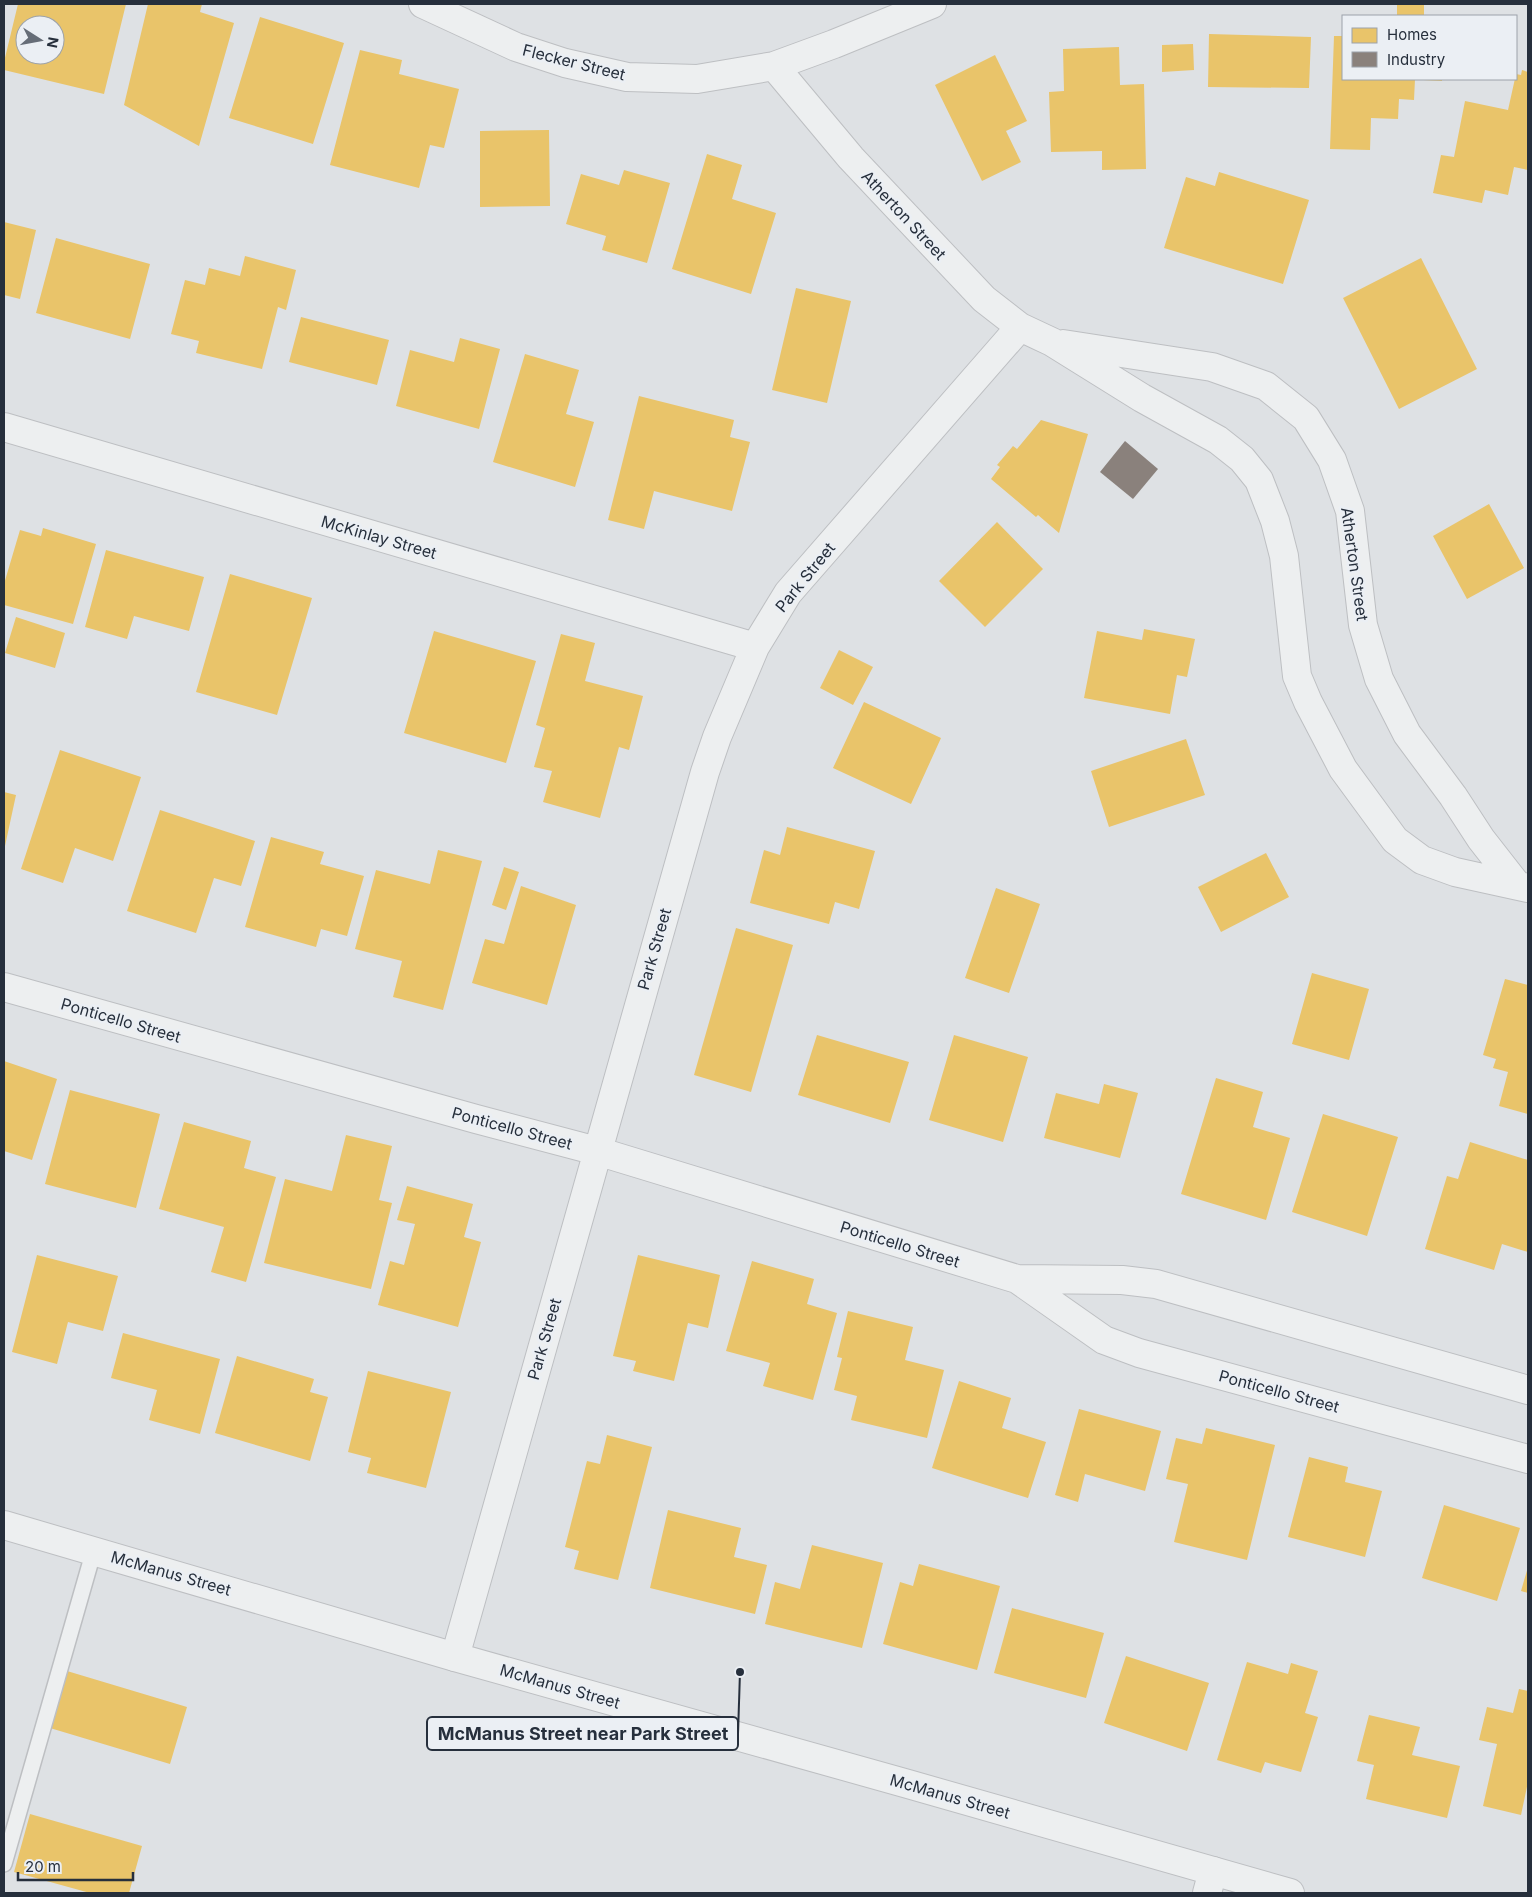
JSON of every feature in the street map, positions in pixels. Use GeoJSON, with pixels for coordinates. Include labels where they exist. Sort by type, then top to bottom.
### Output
{"type":"FeatureCollection","features":[{"type":"Feature","properties":{"kind":"street","name":"Flecker Street"},"geometry":{"type":"LineString","coordinates":[[423,4],[516,47],[564,63],[627,77],[696,80],[774,66],[932,4]]}},
{"type":"Feature","properties":{"kind":"street","name":"Atherton Street"},"geometry":{"type":"LineString","coordinates":[[774,66],[851,158],[947,262],[984,299],[1020,327],[1052,342],[1142,398],[1218,440],[1242,458],[1259,480],[1275,521],[1284,556],[1297,676],[1308,702],[1343,769],[1395,840],[1422,860],[1455,872],[1523,886]]}},
{"type":"Feature","properties":{"kind":"street","name":"Park Street"},"geometry":{"type":"LineString","coordinates":[[455,1657],[705,772],[720,728],[755,647],[788,593],[1020,327]]}},
{"type":"Feature","properties":{"kind":"street","name":"Atherton Street"},"geometry":{"type":"LineString","coordinates":[[1052,342],[1212,367],[1266,386],[1306,418],[1332,460],[1350,511],[1363,625],[1380,679],[1407,734],[1453,796],[1481,839],[1523,886]]}},
{"type":"Feature","properties":{"kind":"street","name":"McKinlay Street"},"geometry":{"type":"LineString","coordinates":[[4,427],[755,647]]}},
{"type":"Feature","properties":{"kind":"street","name":"Ponticello Street"},"geometry":{"type":"LineString","coordinates":[[4,987],[597,1151],[1017,1280],[1122,1280],[1156,1284],[1528,1390]]}},
{"type":"Feature","properties":{"kind":"street","name":"Ponticello Street"},"geometry":{"type":"LineString","coordinates":[[1017,1280],[1104,1340],[1139,1353],[1528,1459]]}},
{"type":"Feature","properties":{"kind":"street","name":"McManus Street"},"geometry":{"type":"LineString","coordinates":[[4,1525],[94,1550],[1210,1882],[1290,1893]]}},
{"type":"Feature","properties":{"kind":"lane"},"geometry":{"type":"LineString","coordinates":[[4,1864],[94,1550]]}},
{"type":"Feature","properties":{"kind":"building: Homes"},"geometry":{"type":"Polygon","coordinates":[[[18,4],[126,4],[104,94],[4,70],[4,62],[15,16],[15,65],[65,65],[65,15],[15,15],[18,4]]]}},
{"type":"Feature","properties":{"kind":"building: Homes"},"geometry":{"type":"Polygon","coordinates":[[[148,4],[202,4],[200,12],[234,23],[199,146],[124,105],[148,4]]]}},
{"type":"Feature","properties":{"kind":"building: Homes"},"geometry":{"type":"Polygon","coordinates":[[[1397,4],[1424,4],[1424,15],[1397,15],[1397,4]]]}},
{"type":"Feature","properties":{"kind":"building: Homes"},"geometry":{"type":"Polygon","coordinates":[[[260,17],[344,43],[313,144],[229,118],[260,17]]]}},
{"type":"Feature","properties":{"kind":"building: Homes"},"geometry":{"type":"Polygon","coordinates":[[[1209,34],[1311,37],[1309,88],[1208,87],[1209,34]]]}},
{"type":"Feature","properties":{"kind":"building: Homes"},"geometry":{"type":"Polygon","coordinates":[[[1334,36],[1342,36],[1342,80],[1415,80],[1414,100],[1399,99],[1398,119],[1371,118],[1370,150],[1330,149],[1334,36]]]}},
{"type":"Feature","properties":{"kind":"building: Homes"},"geometry":{"type":"Polygon","coordinates":[[[1193,44],[1194,70],[1162,72],[1162,45],[1193,44]]]}},
{"type":"Feature","properties":{"kind":"building: Homes"},"geometry":{"type":"Polygon","coordinates":[[[1119,47],[1120,85],[1144,84],[1146,169],[1102,170],[1102,151],[1051,152],[1049,92],[1064,91],[1063,49],[1119,47]]]}},
{"type":"Feature","properties":{"kind":"building: Homes"},"geometry":{"type":"Polygon","coordinates":[[[360,50],[402,60],[399,74],[459,89],[444,148],[430,145],[419,188],[330,165],[360,50]]]}},
{"type":"Feature","properties":{"kind":"building: Homes"},"geometry":{"type":"Polygon","coordinates":[[[995,55],[1027,121],[1006,131],[1021,162],[982,181],[935,85],[995,55]]]}},
{"type":"Feature","properties":{"kind":"building: Homes"},"geometry":{"type":"Polygon","coordinates":[[[1522,70],[1528,72],[1528,170],[1514,167],[1508,195],[1485,190],[1482,203],[1433,193],[1441,155],[1454,157],[1465,101],[1508,110],[1515,80],[1517,80],[1517,74],[1521,75],[1522,70]]]}},
{"type":"Feature","properties":{"kind":"building: Homes"},"geometry":{"type":"Polygon","coordinates":[[[549,130],[550,206],[480,207],[480,131],[549,130]]]}},
{"type":"Feature","properties":{"kind":"building: Homes"},"geometry":{"type":"Polygon","coordinates":[[[707,154],[742,165],[732,199],[776,213],[751,294],[672,269],[707,154]]]}},
{"type":"Feature","properties":{"kind":"building: Homes"},"geometry":{"type":"Polygon","coordinates":[[[624,170],[670,183],[647,263],[602,250],[606,236],[566,224],[581,174],[619,185],[624,170]]]}},
{"type":"Feature","properties":{"kind":"building: Homes"},"geometry":{"type":"Polygon","coordinates":[[[1219,172],[1309,200],[1283,284],[1164,248],[1186,177],[1215,186],[1219,172]]]}},
{"type":"Feature","properties":{"kind":"building: Homes"},"geometry":{"type":"Polygon","coordinates":[[[4,222],[36,230],[20,299],[4,295],[4,222]]]}},
{"type":"Feature","properties":{"kind":"building: Homes"},"geometry":{"type":"Polygon","coordinates":[[[56,238],[150,264],[130,339],[36,313],[56,238]]]}},
{"type":"Feature","properties":{"kind":"building: Homes"},"geometry":{"type":"Polygon","coordinates":[[[245,256],[296,270],[286,310],[278,307],[262,369],[196,353],[199,341],[171,334],[185,280],[205,285],[209,268],[240,276],[245,256]]]}},
{"type":"Feature","properties":{"kind":"building: Homes"},"geometry":{"type":"Polygon","coordinates":[[[1421,258],[1477,369],[1399,409],[1343,298],[1421,258]]]}},
{"type":"Feature","properties":{"kind":"building: Homes"},"geometry":{"type":"Polygon","coordinates":[[[796,288],[851,301],[827,403],[772,390],[796,288]]]}},
{"type":"Feature","properties":{"kind":"building: Homes"},"geometry":{"type":"Polygon","coordinates":[[[301,317],[389,340],[377,385],[289,362],[301,317]]]}},
{"type":"Feature","properties":{"kind":"building: Homes"},"geometry":{"type":"Polygon","coordinates":[[[460,338],[500,349],[479,429],[396,406],[410,350],[454,362],[460,338]]]}},
{"type":"Feature","properties":{"kind":"building: Homes"},"geometry":{"type":"Polygon","coordinates":[[[525,354],[579,370],[566,414],[594,422],[575,487],[493,462],[525,354]]]}},
{"type":"Feature","properties":{"kind":"building: Homes"},"geometry":{"type":"Polygon","coordinates":[[[639,396],[734,420],[730,437],[750,442],[732,511],[654,491],[644,529],[608,520],[639,396]]]}},
{"type":"Feature","properties":{"kind":"building: Homes"},"geometry":{"type":"Polygon","coordinates":[[[1041,420],[1088,434],[1059,533],[1038,515],[1036,517],[991,479],[1000,467],[997,465],[1013,446],[1017,449],[1041,420]]]}},
{"type":"Feature","properties":{"kind":"building: Homes"},"geometry":{"type":"Polygon","coordinates":[[[1489,504],[1524,568],[1467,599],[1433,536],[1489,504]]]}},
{"type":"Feature","properties":{"kind":"building: Homes"},"geometry":{"type":"Polygon","coordinates":[[[997,522],[1043,569],[985,627],[939,581],[997,522]]]}},
{"type":"Feature","properties":{"kind":"building: Homes"},"geometry":{"type":"Polygon","coordinates":[[[43,528],[96,544],[73,624],[4,605],[4,584],[20,530],[41,536],[43,528]]]}},
{"type":"Feature","properties":{"kind":"building: Homes"},"geometry":{"type":"Polygon","coordinates":[[[106,550],[204,577],[189,631],[134,616],[127,639],[85,627],[106,550]]]}},
{"type":"Feature","properties":{"kind":"building: Homes"},"geometry":{"type":"Polygon","coordinates":[[[230,574],[312,598],[277,715],[196,692],[230,574]]]}},
{"type":"Feature","properties":{"kind":"building: Homes"},"geometry":{"type":"Polygon","coordinates":[[[16,617],[65,633],[55,668],[5,653],[16,617]]]}},
{"type":"Feature","properties":{"kind":"building: Homes"},"geometry":{"type":"Polygon","coordinates":[[[1144,629],[1195,639],[1187,677],[1177,675],[1170,714],[1084,698],[1097,631],[1142,640],[1144,629]]]}},
{"type":"Feature","properties":{"kind":"building: Homes"},"geometry":{"type":"Polygon","coordinates":[[[434,631],[536,661],[506,763],[404,733],[434,631]]]}},
{"type":"Feature","properties":{"kind":"building: Homes"},"geometry":{"type":"Polygon","coordinates":[[[561,634],[595,643],[585,681],[643,696],[629,750],[619,747],[600,818],[543,802],[552,771],[534,767],[545,728],[536,725],[561,634]]]}},
{"type":"Feature","properties":{"kind":"building: Homes"},"geometry":{"type":"Polygon","coordinates":[[[839,650],[873,667],[853,705],[820,688],[839,650]]]}},
{"type":"Feature","properties":{"kind":"building: Homes"},"geometry":{"type":"Polygon","coordinates":[[[864,702],[941,738],[911,804],[833,768],[864,702]]]}},
{"type":"Feature","properties":{"kind":"building: Homes"},"geometry":{"type":"Polygon","coordinates":[[[1186,739],[1205,795],[1109,827],[1091,771],[1186,739]]]}},
{"type":"Feature","properties":{"kind":"building: Homes"},"geometry":{"type":"Polygon","coordinates":[[[60,750],[141,777],[113,861],[75,848],[63,883],[21,869],[60,750]]]}},
{"type":"Feature","properties":{"kind":"building: Homes"},"geometry":{"type":"Polygon","coordinates":[[[4,792],[16,795],[5,846],[4,846],[4,792]]]}},
{"type":"Feature","properties":{"kind":"building: Homes"},"geometry":{"type":"Polygon","coordinates":[[[160,810],[255,841],[241,886],[214,878],[196,933],[127,911],[160,810]]]}},
{"type":"Feature","properties":{"kind":"building: Homes"},"geometry":{"type":"Polygon","coordinates":[[[787,827],[875,851],[859,909],[835,902],[829,924],[750,903],[764,850],[780,855],[787,827]]]}},
{"type":"Feature","properties":{"kind":"building: Homes"},"geometry":{"type":"Polygon","coordinates":[[[271,837],[324,852],[320,864],[364,876],[347,936],[321,929],[316,947],[245,927],[271,837]]]}},
{"type":"Feature","properties":{"kind":"building: Homes"},"geometry":{"type":"Polygon","coordinates":[[[438,850],[482,861],[443,1010],[393,997],[402,961],[355,949],[376,870],[430,884],[438,850]]]}},
{"type":"Feature","properties":{"kind":"building: Homes"},"geometry":{"type":"Polygon","coordinates":[[[1266,853],[1289,897],[1221,932],[1198,887],[1266,853]]]}},
{"type":"Feature","properties":{"kind":"building: Homes"},"geometry":{"type":"Polygon","coordinates":[[[504,867],[519,872],[506,910],[492,905],[504,867]]]}},
{"type":"Feature","properties":{"kind":"building: Homes"},"geometry":{"type":"Polygon","coordinates":[[[521,886],[576,905],[547,1005],[472,983],[485,939],[504,944],[521,886]]]}},
{"type":"Feature","properties":{"kind":"building: Homes"},"geometry":{"type":"Polygon","coordinates":[[[996,888],[1040,904],[1009,993],[965,978],[996,888]]]}},
{"type":"Feature","properties":{"kind":"building: Homes"},"geometry":{"type":"Polygon","coordinates":[[[736,928],[793,945],[751,1092],[694,1075],[736,928]]]}},
{"type":"Feature","properties":{"kind":"building: Homes"},"geometry":{"type":"Polygon","coordinates":[[[1312,973],[1369,989],[1349,1060],[1292,1044],[1312,973]]]}},
{"type":"Feature","properties":{"kind":"building: Homes"},"geometry":{"type":"Polygon","coordinates":[[[1505,979],[1528,985],[1528,1114],[1499,1106],[1508,1072],[1493,1068],[1496,1059],[1483,1055],[1505,979]]]}},
{"type":"Feature","properties":{"kind":"building: Homes"},"geometry":{"type":"Polygon","coordinates":[[[817,1035],[909,1062],[890,1123],[798,1095],[817,1035]]]}},
{"type":"Feature","properties":{"kind":"building: Homes"},"geometry":{"type":"Polygon","coordinates":[[[954,1035],[1028,1057],[1003,1142],[929,1120],[954,1035]]]}},
{"type":"Feature","properties":{"kind":"building: Homes"},"geometry":{"type":"Polygon","coordinates":[[[4,1061],[57,1079],[32,1160],[4,1151],[4,1061]]]}},
{"type":"Feature","properties":{"kind":"building: Homes"},"geometry":{"type":"Polygon","coordinates":[[[1216,1078],[1263,1092],[1253,1127],[1290,1138],[1266,1220],[1181,1194],[1216,1078]]]}},
{"type":"Feature","properties":{"kind":"building: Homes"},"geometry":{"type":"Polygon","coordinates":[[[1104,1084],[1138,1093],[1120,1158],[1044,1138],[1056,1093],[1099,1104],[1104,1084]]]}},
{"type":"Feature","properties":{"kind":"building: Homes"},"geometry":{"type":"Polygon","coordinates":[[[70,1090],[160,1114],[136,1208],[45,1184],[70,1090]]]}},
{"type":"Feature","properties":{"kind":"building: Homes"},"geometry":{"type":"Polygon","coordinates":[[[1323,1114],[1398,1137],[1367,1236],[1292,1212],[1323,1114]]]}},
{"type":"Feature","properties":{"kind":"building: Homes"},"geometry":{"type":"Polygon","coordinates":[[[184,1122],[251,1141],[244,1168],[276,1177],[246,1282],[211,1272],[224,1227],[159,1209],[184,1122]]]}},
{"type":"Feature","properties":{"kind":"building: Homes"},"geometry":{"type":"Polygon","coordinates":[[[346,1135],[392,1146],[379,1200],[392,1203],[371,1289],[264,1263],[285,1179],[332,1191],[346,1135]]]}},
{"type":"Feature","properties":{"kind":"building: Homes"},"geometry":{"type":"Polygon","coordinates":[[[1470,1142],[1528,1160],[1528,1252],[1502,1244],[1494,1270],[1425,1249],[1447,1176],[1458,1179],[1470,1142]]]}},
{"type":"Feature","properties":{"kind":"building: Homes"},"geometry":{"type":"Polygon","coordinates":[[[407,1186],[473,1204],[464,1237],[481,1242],[458,1327],[378,1305],[390,1261],[404,1265],[415,1224],[397,1220],[407,1186]]]}},
{"type":"Feature","properties":{"kind":"building: Homes"},"geometry":{"type":"Polygon","coordinates":[[[37,1255],[118,1276],[103,1331],[68,1322],[57,1364],[12,1352],[37,1255]]]}},
{"type":"Feature","properties":{"kind":"building: Homes"},"geometry":{"type":"Polygon","coordinates":[[[638,1255],[720,1275],[708,1328],[688,1323],[674,1381],[633,1371],[636,1361],[613,1356],[638,1255]]]}},
{"type":"Feature","properties":{"kind":"building: Homes"},"geometry":{"type":"Polygon","coordinates":[[[752,1261],[814,1279],[807,1304],[837,1313],[813,1400],[763,1386],[770,1363],[726,1351],[752,1261]]]}},
{"type":"Feature","properties":{"kind":"building: Homes"},"geometry":{"type":"Polygon","coordinates":[[[848,1311],[913,1327],[905,1360],[944,1370],[927,1438],[851,1420],[857,1396],[834,1390],[842,1358],[837,1357],[848,1311]]]}},
{"type":"Feature","properties":{"kind":"building: Homes"},"geometry":{"type":"Polygon","coordinates":[[[123,1333],[220,1359],[200,1434],[149,1420],[157,1390],[111,1378],[123,1333]]]}},
{"type":"Feature","properties":{"kind":"building: Homes"},"geometry":{"type":"Polygon","coordinates":[[[237,1356],[314,1379],[310,1392],[328,1397],[310,1461],[215,1433],[237,1356]]]}},
{"type":"Feature","properties":{"kind":"building: Homes"},"geometry":{"type":"Polygon","coordinates":[[[368,1371],[451,1392],[426,1488],[367,1473],[371,1458],[348,1452],[368,1371]]]}},
{"type":"Feature","properties":{"kind":"building: Homes"},"geometry":{"type":"Polygon","coordinates":[[[959,1381],[1011,1398],[1002,1428],[1046,1442],[1028,1498],[932,1468],[959,1381]]]}},
{"type":"Feature","properties":{"kind":"building: Homes"},"geometry":{"type":"Polygon","coordinates":[[[1079,1409],[1161,1431],[1145,1491],[1085,1474],[1078,1502],[1055,1495],[1079,1409]]]}},
{"type":"Feature","properties":{"kind":"building: Homes"},"geometry":{"type":"Polygon","coordinates":[[[1206,1428],[1275,1445],[1247,1560],[1174,1542],[1188,1484],[1166,1479],[1176,1438],[1202,1444],[1206,1428]]]}},
{"type":"Feature","properties":{"kind":"building: Homes"},"geometry":{"type":"Polygon","coordinates":[[[607,1435],[652,1447],[618,1580],[574,1569],[579,1551],[565,1547],[587,1461],[600,1464],[607,1435]]]}},
{"type":"Feature","properties":{"kind":"building: Homes"},"geometry":{"type":"Polygon","coordinates":[[[1309,1457],[1348,1467],[1345,1482],[1382,1491],[1365,1557],[1288,1537],[1309,1457]]]}},
{"type":"Feature","properties":{"kind":"building: Homes"},"geometry":{"type":"Polygon","coordinates":[[[1444,1505],[1520,1528],[1497,1601],[1422,1578],[1444,1505]]]}},
{"type":"Feature","properties":{"kind":"building: Homes"},"geometry":{"type":"Polygon","coordinates":[[[668,1510],[741,1528],[734,1557],[767,1565],[755,1614],[650,1588],[668,1510]]]}},
{"type":"Feature","properties":{"kind":"building: Homes"},"geometry":{"type":"Polygon","coordinates":[[[812,1545],[883,1563],[862,1648],[765,1624],[775,1582],[800,1589],[812,1545]]]}},
{"type":"Feature","properties":{"kind":"building: Homes"},"geometry":{"type":"Polygon","coordinates":[[[919,1564],[1000,1586],[977,1670],[883,1644],[900,1582],[913,1586],[919,1564]]]}},
{"type":"Feature","properties":{"kind":"building: Homes"},"geometry":{"type":"Polygon","coordinates":[[[1528,1567],[1528,1593],[1521,1591],[1528,1567]]]}},
{"type":"Feature","properties":{"kind":"building: Homes"},"geometry":{"type":"Polygon","coordinates":[[[1012,1608],[1104,1633],[1086,1698],[994,1673],[1012,1608]]]}},
{"type":"Feature","properties":{"kind":"building: Homes"},"geometry":{"type":"Polygon","coordinates":[[[1126,1656],[1209,1683],[1187,1751],[1104,1723],[1126,1656]]]}},
{"type":"Feature","properties":{"kind":"building: Homes"},"geometry":{"type":"Polygon","coordinates":[[[1247,1662],[1288,1674],[1291,1663],[1318,1671],[1305,1713],[1318,1717],[1301,1772],[1265,1762],[1261,1773],[1217,1760],[1247,1662]]]}},
{"type":"Feature","properties":{"kind":"building: Homes"},"geometry":{"type":"Polygon","coordinates":[[[67,1671],[187,1707],[170,1764],[50,1728],[67,1671]]]}},
{"type":"Feature","properties":{"kind":"building: Homes"},"geometry":{"type":"Polygon","coordinates":[[[1519,1689],[1528,1691],[1528,1782],[1521,1815],[1483,1806],[1497,1744],[1479,1740],[1487,1707],[1513,1713],[1519,1689]]]}},
{"type":"Feature","properties":{"kind":"building: Homes"},"geometry":{"type":"Polygon","coordinates":[[[1369,1715],[1420,1727],[1412,1755],[1460,1766],[1447,1818],[1366,1799],[1374,1765],[1357,1761],[1369,1715]]]}},
{"type":"Feature","properties":{"kind":"building: Homes"},"geometry":{"type":"Polygon","coordinates":[[[30,1814],[142,1846],[129,1893],[90,1893],[14,1872],[30,1814]]]}},
{"type":"Feature","properties":{"kind":"building: Industry"},"geometry":{"type":"Polygon","coordinates":[[[1125,441],[1158,469],[1133,499],[1100,472],[1125,441]]]}},
{"type":"Feature","properties":{"kind":"place","name":"McManus Street near Park Street"},"geometry":{"type":"Point","coordinates":[740,1672]}}]}
